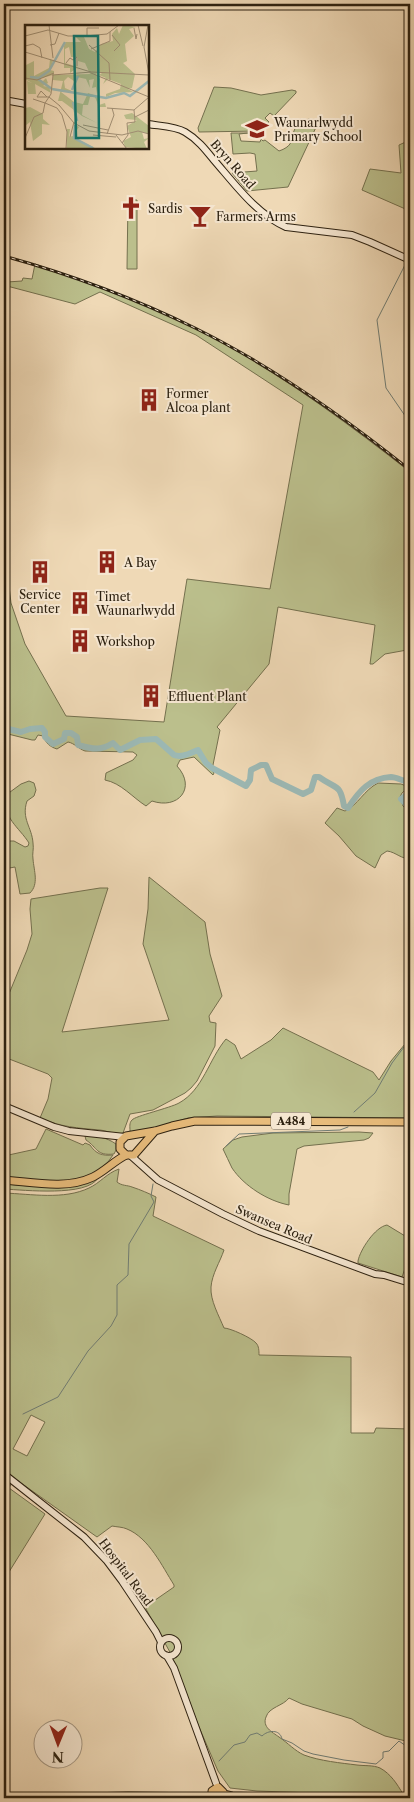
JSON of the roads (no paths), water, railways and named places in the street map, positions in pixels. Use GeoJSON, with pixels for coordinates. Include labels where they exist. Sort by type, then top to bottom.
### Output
{"type":"FeatureCollection","features":[{"type":"Feature","properties":{"kind":"main road"},"geometry":{"type":"LineString","coordinates":[[4,100],[25,104]]}},
{"type":"Feature","properties":{"kind":"main road","name":"Bryn Road"},"geometry":{"type":"LineString","coordinates":[[149,124],[178,129],[197,140],[250,200],[269,218],[286,227],[352,236],[410,260]]}},
{"type":"Feature","properties":{"kind":"main road","name":"Swansea Road"},"geometry":{"type":"LineString","coordinates":[[4,1106],[54,1127],[69,1131],[125,1137]]}},
{"type":"Feature","properties":{"kind":"main road","name":"A484"},"geometry":{"type":"LineString","coordinates":[[4,1180],[57,1184],[72,1183],[94,1177],[124,1151],[125,1137],[150,1131],[155,1132],[182,1123],[211,1120],[410,1122]]}},
{"type":"Feature","properties":{"kind":"main road","name":"A484"},"geometry":{"type":"LineString","coordinates":[[124,1151],[136,1154],[155,1132]]}},
{"type":"Feature","properties":{"kind":"main road","name":"Swansea Road"},"geometry":{"type":"LineString","coordinates":[[105,1135],[158,1180],[259,1231],[374,1274],[410,1283]]}},
{"type":"Feature","properties":{"kind":"main road"},"geometry":{"type":"LineString","coordinates":[[134,1136],[138,1139],[140,1164]]}},
{"type":"Feature","properties":{"kind":"main road","name":"Hospital Road"},"geometry":{"type":"LineString","coordinates":[[4,1474],[96,1548],[125,1585],[161,1642]]}},
{"type":"Feature","properties":{"kind":"main road"},"geometry":{"type":"LineString","coordinates":[[156,1632],[174,1640],[178,1645],[174,1668]]}},
{"type":"Feature","properties":{"kind":"main road"},"geometry":{"type":"LineString","coordinates":[[169,1638],[161,1642],[161,1651],[167,1656],[174,1668],[216,1783]]}},
{"type":"Feature","properties":{"kind":"main road"},"geometry":{"type":"LineString","coordinates":[[167,1656],[176,1653]]}},
{"type":"Feature","properties":{"kind":"main road"},"geometry":{"type":"LineString","coordinates":[[44,1798],[182,1796],[188,1793],[205,1793],[217,1796],[294,1798]]}},
{"type":"Feature","properties":{"kind":"waterway"},"geometry":{"type":"LineString","coordinates":[[410,178],[410,191]]}},
{"type":"Feature","properties":{"kind":"waterway"},"geometry":{"type":"LineString","coordinates":[[407,261],[377,320],[386,388],[410,423]]}},
{"type":"Feature","properties":{"kind":"waterway"},"geometry":{"type":"LineString","coordinates":[[4,728],[21,732],[42,728],[45,732],[45,737],[53,744],[64,739],[65,733],[71,733],[77,737],[78,745],[92,748],[100,748],[113,743],[120,750],[140,740],[156,739],[177,756],[183,756],[198,750],[206,763],[212,768],[246,786],[250,780],[251,770],[261,765],[266,765],[272,779],[303,794],[311,790],[315,777],[319,777],[339,790],[344,806],[348,808],[366,786],[377,780],[391,777],[410,782]]}},
{"type":"Feature","properties":{"kind":"waterway"},"geometry":{"type":"LineString","coordinates":[[410,792],[401,799],[410,808]]}},
{"type":"Feature","properties":{"kind":"waterway"},"geometry":{"type":"LineString","coordinates":[[354,1112],[375,1093],[392,1063],[410,1039]]}},
{"type":"Feature","properties":{"kind":"waterway"},"geometry":{"type":"LineString","coordinates":[[226,1146],[239,1134],[340,1130],[348,1127]]}},
{"type":"Feature","properties":{"kind":"waterway"},"geometry":{"type":"LineString","coordinates":[[23,1414],[58,1397],[88,1351],[111,1326],[117,1315],[117,1285],[128,1275],[129,1244],[154,1202],[151,1196],[153,1184]]}},
{"type":"Feature","properties":{"kind":"waterway"},"geometry":{"type":"LineString","coordinates":[[219,1761],[234,1745],[245,1742],[250,1735],[257,1733],[262,1736],[270,1732],[279,1733],[282,1739],[313,1754],[376,1764],[383,1758],[383,1752],[389,1751],[399,1741],[406,1746],[410,1745]]}},
{"type":"Feature","properties":{"kind":"railway"},"geometry":{"type":"LineString","coordinates":[[4,256],[77,279],[125,297],[172,317],[224,343],[307,393],[410,470]]}},
{"type":"Feature","properties":{"kind":"place","name":"Waunarlwydd Primary School"},"geometry":{"type":"Point","coordinates":[257,129]}},
{"type":"Feature","properties":{"kind":"place","name":"Sardis"},"geometry":{"type":"Point","coordinates":[131,208]}},
{"type":"Feature","properties":{"kind":"place","name":"Farmers Arms"},"geometry":{"type":"Point","coordinates":[200,216]}},
{"type":"Feature","properties":{"kind":"place","name":"Former Alcoa plant"},"geometry":{"type":"Point","coordinates":[149,400]}},
{"type":"Feature","properties":{"kind":"place","name":"A Bay"},"geometry":{"type":"Point","coordinates":[107,562]}},
{"type":"Feature","properties":{"kind":"place","name":"Service Center"},"geometry":{"type":"Point","coordinates":[40,572]}},
{"type":"Feature","properties":{"kind":"place","name":"Timet Waunarlwydd"},"geometry":{"type":"Point","coordinates":[80,603]}},
{"type":"Feature","properties":{"kind":"place","name":"Workshop"},"geometry":{"type":"Point","coordinates":[80,641]}},
{"type":"Feature","properties":{"kind":"place","name":"Effluent Plant"},"geometry":{"type":"Point","coordinates":[151,696]}}]}
